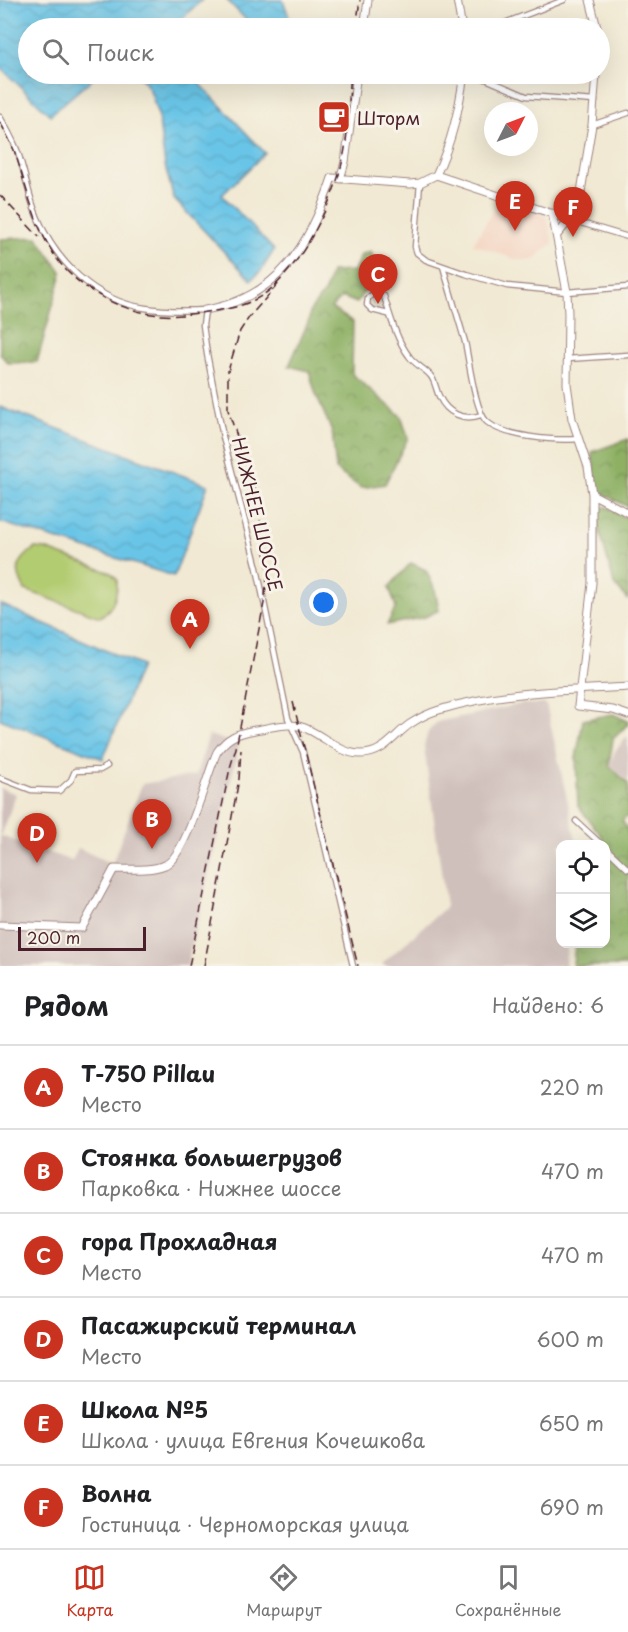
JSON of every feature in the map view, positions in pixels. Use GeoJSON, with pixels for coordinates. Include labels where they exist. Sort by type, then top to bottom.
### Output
{"type":"FeatureCollection","features":[{"type":"Feature","properties":{"kind":"street"},"geometry":{"type":"LineString","coordinates":[[365,18],[368,0]]}},
{"type":"Feature","properties":{"kind":"street"},"geometry":{"type":"LineString","coordinates":[[457,0],[460,18]]}},
{"type":"Feature","properties":{"kind":"street"},"geometry":{"type":"LineString","coordinates":[[518,18],[564,0]]}},
{"type":"Feature","properties":{"kind":"street"},"geometry":{"type":"LineString","coordinates":[[590,0],[594,18]]}},
{"type":"Feature","properties":{"kind":"street"},"geometry":{"type":"LineString","coordinates":[[340,179],[345,162],[356,84]]}},
{"type":"Feature","properties":{"kind":"street"},"geometry":{"type":"LineString","coordinates":[[0,117],[18,151],[43,231],[57,254],[71,270],[103,293],[142,308],[205,310],[245,299],[275,278],[288,264],[305,238],[322,205],[332,178],[402,184],[420,183],[436,175],[445,158],[457,117],[462,84]]}},
{"type":"Feature","properties":{"kind":"street"},"geometry":{"type":"LineString","coordinates":[[498,84],[526,96],[595,101]]}},
{"type":"Feature","properties":{"kind":"street"},"geometry":{"type":"LineString","coordinates":[[557,235],[572,220],[578,210],[592,125],[596,84]]}},
{"type":"Feature","properties":{"kind":"street"},"geometry":{"type":"LineString","coordinates":[[592,125],[628,113]]}},
{"type":"Feature","properties":{"kind":"street"},"geometry":{"type":"LineString","coordinates":[[436,175],[628,237]]}},
{"type":"Feature","properties":{"kind":"street"},"geometry":{"type":"LineString","coordinates":[[420,183],[416,224],[417,253],[426,260],[507,286],[567,292],[628,287]]}},
{"type":"Feature","properties":{"kind":"street"},"geometry":{"type":"LineString","coordinates":[[552,213],[567,292],[567,384],[572,419],[588,467],[592,494],[592,583],[578,706],[613,710],[628,715]]}},
{"type":"Feature","properties":{"kind":"street"},"geometry":{"type":"LineString","coordinates":[[443,266],[465,342],[482,415],[486,422],[510,432],[565,440],[578,439]]}},
{"type":"Feature","properties":{"kind":"street"},"geometry":{"type":"LineString","coordinates":[[388,314],[372,310],[367,305],[368,298],[374,293],[384,296],[388,314],[409,357],[432,376],[446,408],[457,415],[472,418],[482,415]]}},
{"type":"Feature","properties":{"kind":"street","name":"НИЖНЕЕ ШОССЕ"},"geometry":{"type":"LineString","coordinates":[[205,310],[203,325],[207,354],[223,437],[257,568],[290,724],[303,752],[353,966]]}},
{"type":"Feature","properties":{"kind":"street"},"geometry":{"type":"LineString","coordinates":[[567,359],[628,355]]}},
{"type":"Feature","properties":{"kind":"street"},"geometry":{"type":"LineString","coordinates":[[592,494],[628,513]]}},
{"type":"Feature","properties":{"kind":"street"},"geometry":{"type":"LineString","coordinates":[[0,925],[82,928],[114,869],[157,867],[175,858],[185,841],[211,766],[222,745],[238,733],[290,724],[311,731],[347,751],[367,754],[389,744],[409,725],[438,710],[504,696],[628,687]]}},
{"type":"Feature","properties":{"kind":"street"},"geometry":{"type":"LineString","coordinates":[[0,778],[31,790],[58,791],[71,780],[75,771],[100,770],[107,766]]}},
{"type":"Feature","properties":{"kind":"street"},"geometry":{"type":"LineString","coordinates":[[576,821],[597,840]]}},
{"type":"Feature","properties":{"kind":"street"},"geometry":{"type":"LineString","coordinates":[[610,852],[628,869]]}},
{"type":"Feature","properties":{"kind":"shaded area"},"geometry":{"type":"Polygon","coordinates":[[[501,198],[540,211],[547,219],[553,243],[533,260],[517,260],[473,244],[501,198]]]}},
{"type":"Feature","properties":{"kind":"shaded area"},"geometry":{"type":"Polygon","coordinates":[[[522,704],[546,704],[576,840],[556,840],[556,948],[567,948],[565,966],[384,966],[383,963],[446,907],[424,746],[428,732],[437,722],[522,704]]]}},
{"type":"Feature","properties":{"kind":"shaded area"},"geometry":{"type":"Polygon","coordinates":[[[209,735],[239,745],[187,966],[0,966],[0,788],[16,794],[1,836],[72,861],[78,848],[112,864],[142,784],[196,775],[209,735]]]}},
{"type":"Feature","properties":{"kind":"shaded area"},"geometry":{"type":"Polygon","coordinates":[[[628,736],[628,782],[610,764],[615,751],[628,736]]]}},
{"type":"Feature","properties":{"kind":"green space"},"geometry":{"type":"Polygon","coordinates":[[[37,237],[62,273],[37,362],[8,363],[0,354],[0,239],[37,237]]]}},
{"type":"Feature","properties":{"kind":"green space"},"geometry":{"type":"Polygon","coordinates":[[[371,251],[380,281],[364,291],[357,303],[342,297],[331,308],[353,322],[352,374],[401,416],[408,438],[385,484],[361,488],[336,470],[332,431],[316,395],[309,371],[289,366],[309,320],[310,311],[325,291],[331,272],[354,271],[361,255],[371,251]]]}},
{"type":"Feature","properties":{"kind":"green space"},"geometry":{"type":"Polygon","coordinates":[[[628,439],[628,507],[596,490],[592,452],[628,439]]]}},
{"type":"Feature","properties":{"kind":"green space"},"geometry":{"type":"Polygon","coordinates":[[[607,507],[628,519],[628,600],[614,584],[599,529],[596,508],[607,507]]]}},
{"type":"Feature","properties":{"kind":"green space"},"geometry":{"type":"Polygon","coordinates":[[[35,548],[45,549],[111,573],[117,579],[117,585],[116,596],[109,610],[100,617],[25,590],[19,577],[19,567],[24,558],[35,548]]]}},
{"type":"Feature","properties":{"kind":"green space"},"geometry":{"type":"Polygon","coordinates":[[[411,563],[426,570],[435,590],[439,610],[425,617],[387,625],[396,607],[389,587],[411,563]]]}},
{"type":"Feature","properties":{"kind":"green space"},"geometry":{"type":"Polygon","coordinates":[[[613,714],[628,721],[628,724],[613,739],[609,765],[628,784],[628,816],[622,821],[628,829],[628,966],[573,966],[575,948],[610,948],[610,840],[603,840],[578,806],[576,758],[583,720],[613,714]]]}},
{"type":"Feature","properties":{"kind":"water"},"geometry":{"type":"Polygon","coordinates":[[[0,0],[202,0],[182,18],[18,18],[18,84],[86,84],[50,115],[0,67],[0,0]]]}},
{"type":"Feature","properties":{"kind":"water"},"geometry":{"type":"Polygon","coordinates":[[[227,0],[283,0],[289,18],[244,18],[227,0]]]}},
{"type":"Feature","properties":{"kind":"water"},"geometry":{"type":"Polygon","coordinates":[[[146,84],[200,84],[265,153],[222,195],[274,250],[261,271],[251,280],[174,199],[165,165],[158,115],[146,84]]]}},
{"type":"Feature","properties":{"kind":"water"},"geometry":{"type":"Polygon","coordinates":[[[0,407],[208,485],[174,576],[0,522],[0,407]]]}},
{"type":"Feature","properties":{"kind":"water"},"geometry":{"type":"Polygon","coordinates":[[[0,604],[141,666],[103,759],[0,719],[0,604]]]}},
{"type":"Feature","properties":{"kind":"railway"},"geometry":{"type":"LineString","coordinates":[[357,18],[360,0]]}},
{"type":"Feature","properties":{"kind":"railway"},"geometry":{"type":"LineString","coordinates":[[0,122],[14,150],[34,213],[47,243],[55,257],[78,281],[107,300],[140,312],[173,315],[215,311],[248,303],[271,289],[285,275],[311,238],[331,196],[343,159],[350,84]]}},
{"type":"Feature","properties":{"kind":"railway"},"geometry":{"type":"LineString","coordinates":[[0,195],[39,237]]}},
{"type":"Feature","properties":{"kind":"railway"},"geometry":{"type":"LineString","coordinates":[[189,966],[236,748],[268,571],[256,492],[228,410],[228,371],[240,331],[280,282]]}},
{"type":"Feature","properties":{"kind":"railway"},"geometry":{"type":"LineString","coordinates":[[293,702],[358,966]]}},
{"type":"Feature","properties":{"kind":"railway"},"geometry":{"type":"LineString","coordinates":[[204,966],[239,779],[241,750]]}},
{"type":"Feature","properties":{"kind":"place","name":"Шторм"},"geometry":{"type":"Point","coordinates":[334,117]}},
{"type":"Feature","properties":{"kind":"place","name":"Школа №5"},"geometry":{"type":"Point","coordinates":[515,231]}},
{"type":"Feature","properties":{"kind":"place","name":"Волна"},"geometry":{"type":"Point","coordinates":[573,237]}},
{"type":"Feature","properties":{"kind":"place","name":"гора Прохладная"},"geometry":{"type":"Point","coordinates":[378,304]}},
{"type":"Feature","properties":{"kind":"place","name":"T-750 Pillau"},"geometry":{"type":"Point","coordinates":[190,649]}},
{"type":"Feature","properties":{"kind":"place","name":"Стоянка большегрузов"},"geometry":{"type":"Point","coordinates":[152,849]}},
{"type":"Feature","properties":{"kind":"place","name":"Пасажирский терминал"},"geometry":{"type":"Point","coordinates":[37,863]}}]}
